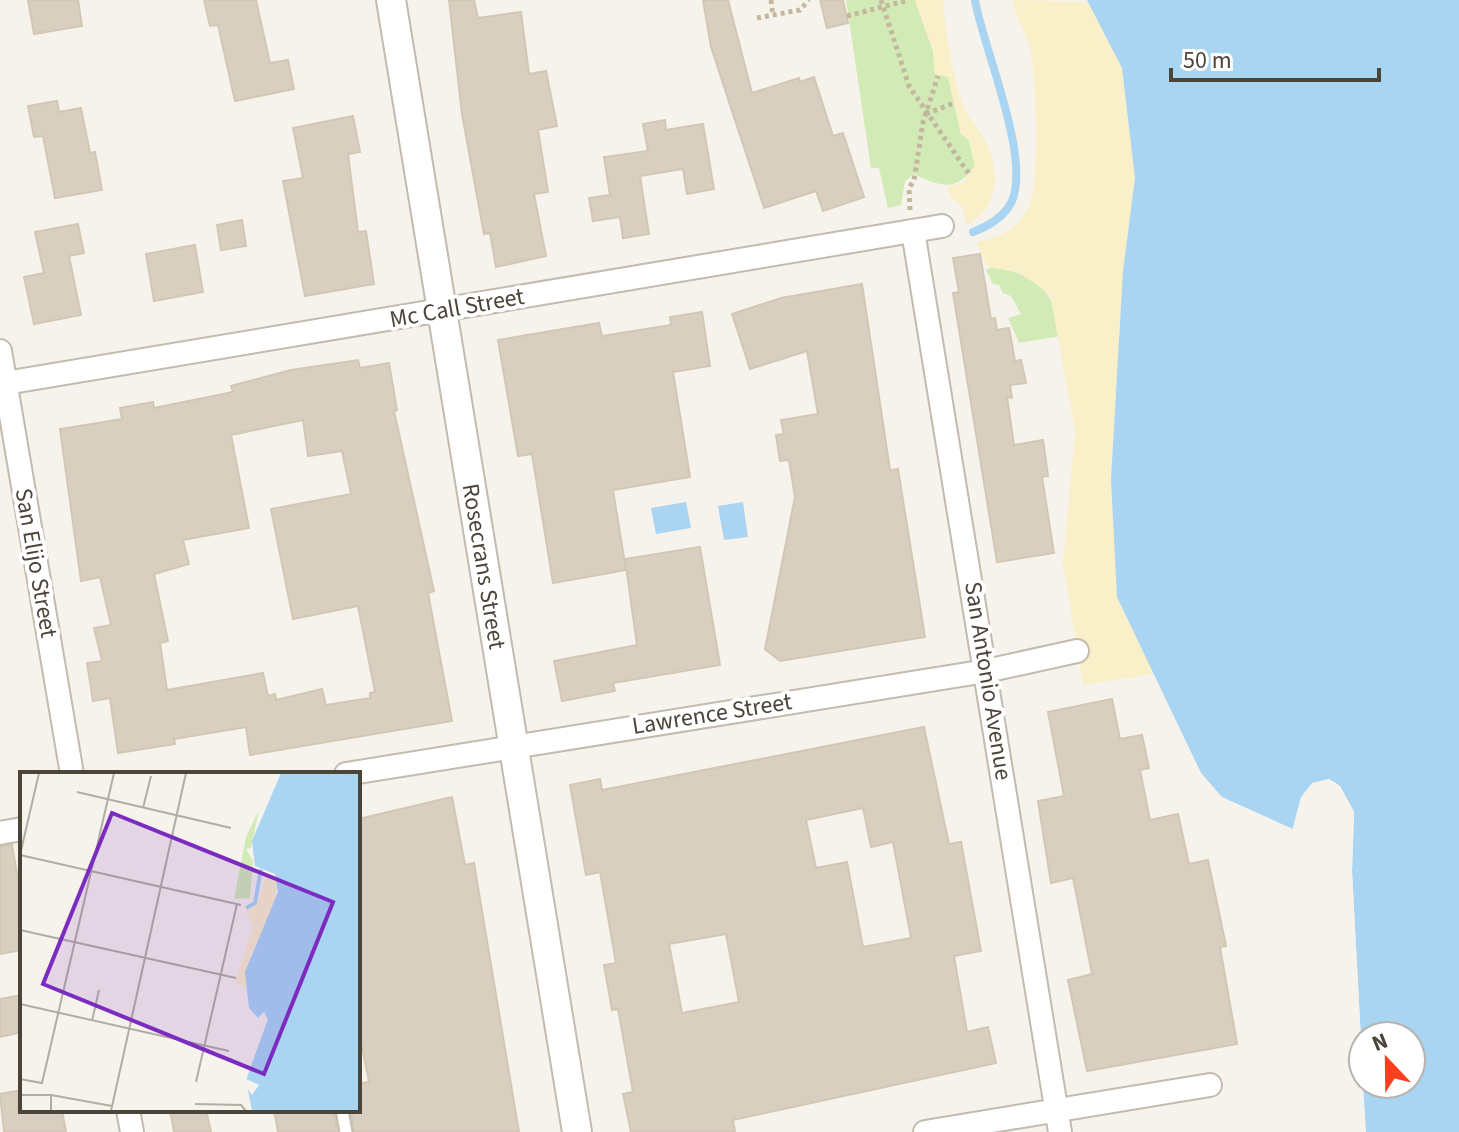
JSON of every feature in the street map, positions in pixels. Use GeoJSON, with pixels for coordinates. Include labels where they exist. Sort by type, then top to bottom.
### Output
{"type":"FeatureCollection","features":[{"type":"Feature","properties":{"kind":"street","name":"Rosecrans Street"},"geometry":{"type":"LineString","coordinates":[[391,0],[577,1132]]}},
{"type":"Feature","properties":{"kind":"street","name":"Mc Call Street"},"geometry":{"type":"LineString","coordinates":[[3,384],[942,226]]}},
{"type":"Feature","properties":{"kind":"street","name":"San Antonio Avenue"},"geometry":{"type":"LineString","coordinates":[[913,231],[1058,1121]]}},
{"type":"Feature","properties":{"kind":"street","name":"San Elijo Street"},"geometry":{"type":"LineString","coordinates":[[0,351],[3,384],[72,772]]}},
{"type":"Feature","properties":{"kind":"street","name":"Lawrence Street"},"geometry":{"type":"LineString","coordinates":[[358,772],[986,671],[1077,651]]}},
{"type":"Feature","properties":{"kind":"street"},"geometry":{"type":"LineString","coordinates":[[0,833],[20,829]]}},
{"type":"Feature","properties":{"kind":"street"},"geometry":{"type":"LineString","coordinates":[[925,1132],[1058,1121],[1210,1085]]}},
{"type":"Feature","properties":{"kind":"street"},"geometry":{"type":"LineString","coordinates":[[128,1112],[132,1132]]}},
{"type":"Feature","properties":{"kind":"lane"},"geometry":{"type":"LineString","coordinates":[[342,1112],[346,1132]]}},
{"type":"Feature","properties":{"kind":"path"},"geometry":{"type":"LineString","coordinates":[[771,0],[773,16]]}},
{"type":"Feature","properties":{"kind":"path"},"geometry":{"type":"LineString","coordinates":[[757,18],[800,10],[809,0]]}},
{"type":"Feature","properties":{"kind":"path"},"geometry":{"type":"LineString","coordinates":[[847,16],[883,3],[909,0]]}},
{"type":"Feature","properties":{"kind":"path"},"geometry":{"type":"LineString","coordinates":[[883,3],[899,61],[925,114],[969,174]]}},
{"type":"Feature","properties":{"kind":"path"},"geometry":{"type":"LineString","coordinates":[[913,231],[908,199],[925,114],[938,76]]}},
{"type":"Feature","properties":{"kind":"path"},"geometry":{"type":"LineString","coordinates":[[925,114],[954,103]]}},
{"type":"Feature","properties":{"kind":"green space"},"geometry":{"type":"Polygon","coordinates":[[[846,0],[915,0],[933,51],[935,74],[948,76],[961,134],[969,140],[975,166],[961,180],[948,185],[940,184],[914,174],[905,181],[901,205],[888,208],[879,168],[871,168],[846,0]]]}},
{"type":"Feature","properties":{"kind":"green space"},"geometry":{"type":"Polygon","coordinates":[[[994,266],[1022,275],[1042,288],[1053,307],[1060,336],[1019,343],[1008,318],[1021,314],[1011,296],[1003,293],[999,285],[993,284],[986,270],[994,266]]]}},
{"type":"Feature","properties":{"kind":"sand"},"geometry":{"type":"Polygon","coordinates":[[[915,0],[943,0],[959,91],[969,116],[988,147],[995,173],[986,209],[966,225],[962,206],[951,198],[947,187],[963,182],[975,166],[969,140],[961,134],[948,77],[935,74],[933,51],[915,0]]]}},
{"type":"Feature","properties":{"kind":"sand"},"geometry":{"type":"Polygon","coordinates":[[[1013,0],[1089,2],[1122,68],[1135,178],[1123,271],[1111,479],[1152,674],[1083,685],[1063,563],[1075,431],[1050,294],[1018,272],[988,267],[976,242],[1000,235],[1020,221],[1029,206],[1035,175],[1033,66],[1013,0]]]}},
{"type":"Feature","properties":{"kind":"water"},"geometry":{"type":"Polygon","coordinates":[[[1087,0],[1459,0],[1459,1132],[1366,1132],[1364,1100],[1427,1100],[1427,1020],[1360,1020],[1352,871],[1354,812],[1340,786],[1329,779],[1312,786],[1303,797],[1293,829],[1222,797],[1201,773],[1117,597],[1111,479],[1123,271],[1135,178],[1122,68],[1087,0]]]}},
{"type":"Feature","properties":{"kind":"water"},"geometry":{"type":"Polygon","coordinates":[[[686,502],[691,528],[656,534],[651,508],[686,502]]]}},
{"type":"Feature","properties":{"kind":"water"},"geometry":{"type":"Polygon","coordinates":[[[743,502],[748,537],[724,540],[718,506],[743,502]]]}},
{"type":"Feature","properties":{"kind":"pier"},"geometry":{"type":"Polygon","coordinates":[[[1329,779],[1340,786],[1354,812],[1352,871],[1360,1020],[1356,1020],[1348,871],[1350,813],[1337,789],[1328,783],[1314,787],[1305,799],[1296,833],[1293,829],[1301,797],[1312,783],[1329,779]]]}},
{"type":"Feature","properties":{"kind":"building"},"geometry":{"type":"Polygon","coordinates":[[[28,0],[78,0],[82,26],[34,34],[28,0]]]}},
{"type":"Feature","properties":{"kind":"building"},"geometry":{"type":"Polygon","coordinates":[[[204,0],[256,0],[270,63],[288,60],[294,89],[235,101],[218,25],[210,26],[204,0]]]}},
{"type":"Feature","properties":{"kind":"building"},"geometry":{"type":"Polygon","coordinates":[[[449,0],[474,0],[478,18],[521,12],[529,74],[546,71],[557,126],[538,130],[548,192],[534,194],[546,256],[496,267],[490,233],[484,234],[462,114],[449,0]]]}},
{"type":"Feature","properties":{"kind":"building"},"geometry":{"type":"Polygon","coordinates":[[[703,0],[728,0],[752,93],[799,78],[800,82],[814,77],[833,136],[843,133],[864,197],[823,211],[816,191],[764,208],[711,47],[703,0]]]}},
{"type":"Feature","properties":{"kind":"building"},"geometry":{"type":"Polygon","coordinates":[[[820,0],[843,0],[848,23],[827,28],[820,0]]]}},
{"type":"Feature","properties":{"kind":"building"},"geometry":{"type":"Polygon","coordinates":[[[57,101],[59,112],[81,108],[90,153],[95,152],[102,190],[55,198],[43,136],[34,137],[28,106],[57,101]]]}},
{"type":"Feature","properties":{"kind":"building"},"geometry":{"type":"Polygon","coordinates":[[[353,116],[360,152],[348,154],[358,232],[366,231],[374,284],[305,296],[283,181],[303,178],[293,128],[353,116]]]}},
{"type":"Feature","properties":{"kind":"building"},"geometry":{"type":"Polygon","coordinates":[[[665,120],[666,130],[703,124],[714,189],[687,194],[683,169],[640,176],[649,234],[623,238],[620,217],[593,221],[589,198],[610,195],[604,157],[648,151],[643,124],[665,120]]]}},
{"type":"Feature","properties":{"kind":"building"},"geometry":{"type":"Polygon","coordinates":[[[242,220],[246,246],[221,250],[217,225],[242,220]]]}},
{"type":"Feature","properties":{"kind":"building"},"geometry":{"type":"Polygon","coordinates":[[[78,224],[84,253],[69,256],[81,315],[34,324],[24,277],[44,273],[35,232],[78,224]]]}},
{"type":"Feature","properties":{"kind":"building"},"geometry":{"type":"Polygon","coordinates":[[[195,245],[203,292],[154,301],[146,254],[195,245]]]}},
{"type":"Feature","properties":{"kind":"building"},"geometry":{"type":"Polygon","coordinates":[[[980,254],[991,319],[995,318],[997,330],[1009,328],[1015,361],[1021,360],[1026,383],[1010,385],[1012,398],[1007,397],[1014,445],[1043,440],[1048,476],[1042,477],[1054,553],[997,562],[953,293],[959,292],[953,258],[980,254]]]}},
{"type":"Feature","properties":{"kind":"building"},"geometry":{"type":"Polygon","coordinates":[[[862,284],[890,470],[898,469],[925,637],[780,661],[765,649],[795,497],[789,460],[780,461],[776,435],[784,434],[781,420],[818,414],[807,351],[750,369],[732,314],[781,298],[862,284]]]}},
{"type":"Feature","properties":{"kind":"building"},"geometry":{"type":"Polygon","coordinates":[[[702,312],[710,366],[673,372],[690,477],[613,490],[626,570],[553,583],[532,454],[518,456],[498,340],[599,323],[602,336],[671,325],[670,317],[702,312]]]}},
{"type":"Feature","properties":{"kind":"building"},"geometry":{"type":"Polygon","coordinates":[[[358,360],[360,368],[389,363],[397,410],[394,411],[434,591],[428,593],[452,721],[250,755],[246,727],[174,739],[175,744],[118,753],[110,698],[93,701],[87,663],[102,661],[94,628],[111,625],[100,577],[81,581],[60,429],[122,419],[120,408],[153,402],[154,408],[233,392],[231,386],[291,370],[358,360]],[[303,420],[231,435],[249,528],[183,540],[189,564],[154,574],[168,641],[160,643],[167,690],[263,673],[268,696],[275,694],[276,700],[322,689],[326,705],[370,698],[370,693],[375,692],[358,606],[293,619],[271,509],[351,494],[342,451],[308,456],[303,420]]]}},
{"type":"Feature","properties":{"kind":"building"},"geometry":{"type":"Polygon","coordinates":[[[700,547],[720,665],[613,683],[615,691],[562,701],[554,661],[637,645],[625,559],[700,547]]]}},
{"type":"Feature","properties":{"kind":"building"},"geometry":{"type":"Polygon","coordinates":[[[1112,699],[1120,739],[1142,735],[1149,768],[1140,770],[1150,820],[1178,814],[1189,864],[1208,860],[1226,946],[1220,947],[1237,1044],[1087,1071],[1068,980],[1092,974],[1073,878],[1051,883],[1038,801],[1064,796],[1048,712],[1112,699]]]}},
{"type":"Feature","properties":{"kind":"building"},"geometry":{"type":"Polygon","coordinates":[[[924,727],[949,844],[961,842],[981,951],[954,956],[967,1032],[988,1027],[996,1063],[733,1120],[735,1132],[631,1132],[623,1094],[633,1092],[618,1009],[612,1010],[604,965],[616,963],[600,872],[586,875],[570,785],[600,779],[602,790],[924,727]],[[863,808],[806,820],[816,868],[847,862],[863,947],[911,938],[893,842],[871,847],[863,808]],[[726,934],[669,944],[682,1013],[739,1002],[726,934]]]}},
{"type":"Feature","properties":{"kind":"building"},"geometry":{"type":"Polygon","coordinates":[[[452,797],[465,865],[474,863],[519,1132],[354,1132],[351,1112],[360,1112],[360,1084],[369,1082],[360,1037],[360,819],[452,797]]]}},
{"type":"Feature","properties":{"kind":"building"},"geometry":{"type":"Polygon","coordinates":[[[12,845],[20,891],[20,950],[0,954],[0,847],[12,845]]]}},
{"type":"Feature","properties":{"kind":"building"},"geometry":{"type":"Polygon","coordinates":[[[20,995],[20,1032],[0,1037],[0,999],[20,995]]]}},
{"type":"Feature","properties":{"kind":"building"},"geometry":{"type":"Polygon","coordinates":[[[20,1090],[20,1112],[62,1112],[66,1132],[4,1132],[0,1094],[20,1090]]]}},
{"type":"Feature","properties":{"kind":"building"},"geometry":{"type":"Polygon","coordinates":[[[170,1112],[206,1112],[211,1132],[174,1132],[170,1112]]]}},
{"type":"Feature","properties":{"kind":"building"},"geometry":{"type":"Polygon","coordinates":[[[274,1112],[334,1112],[337,1132],[278,1132],[274,1112]]]}},
{"type":"Feature","properties":{"kind":"waterway"},"geometry":{"type":"LineString","coordinates":[[973,232],[992,223],[1008,208],[1015,190],[1016,166],[1005,107],[975,0]]}}]}
